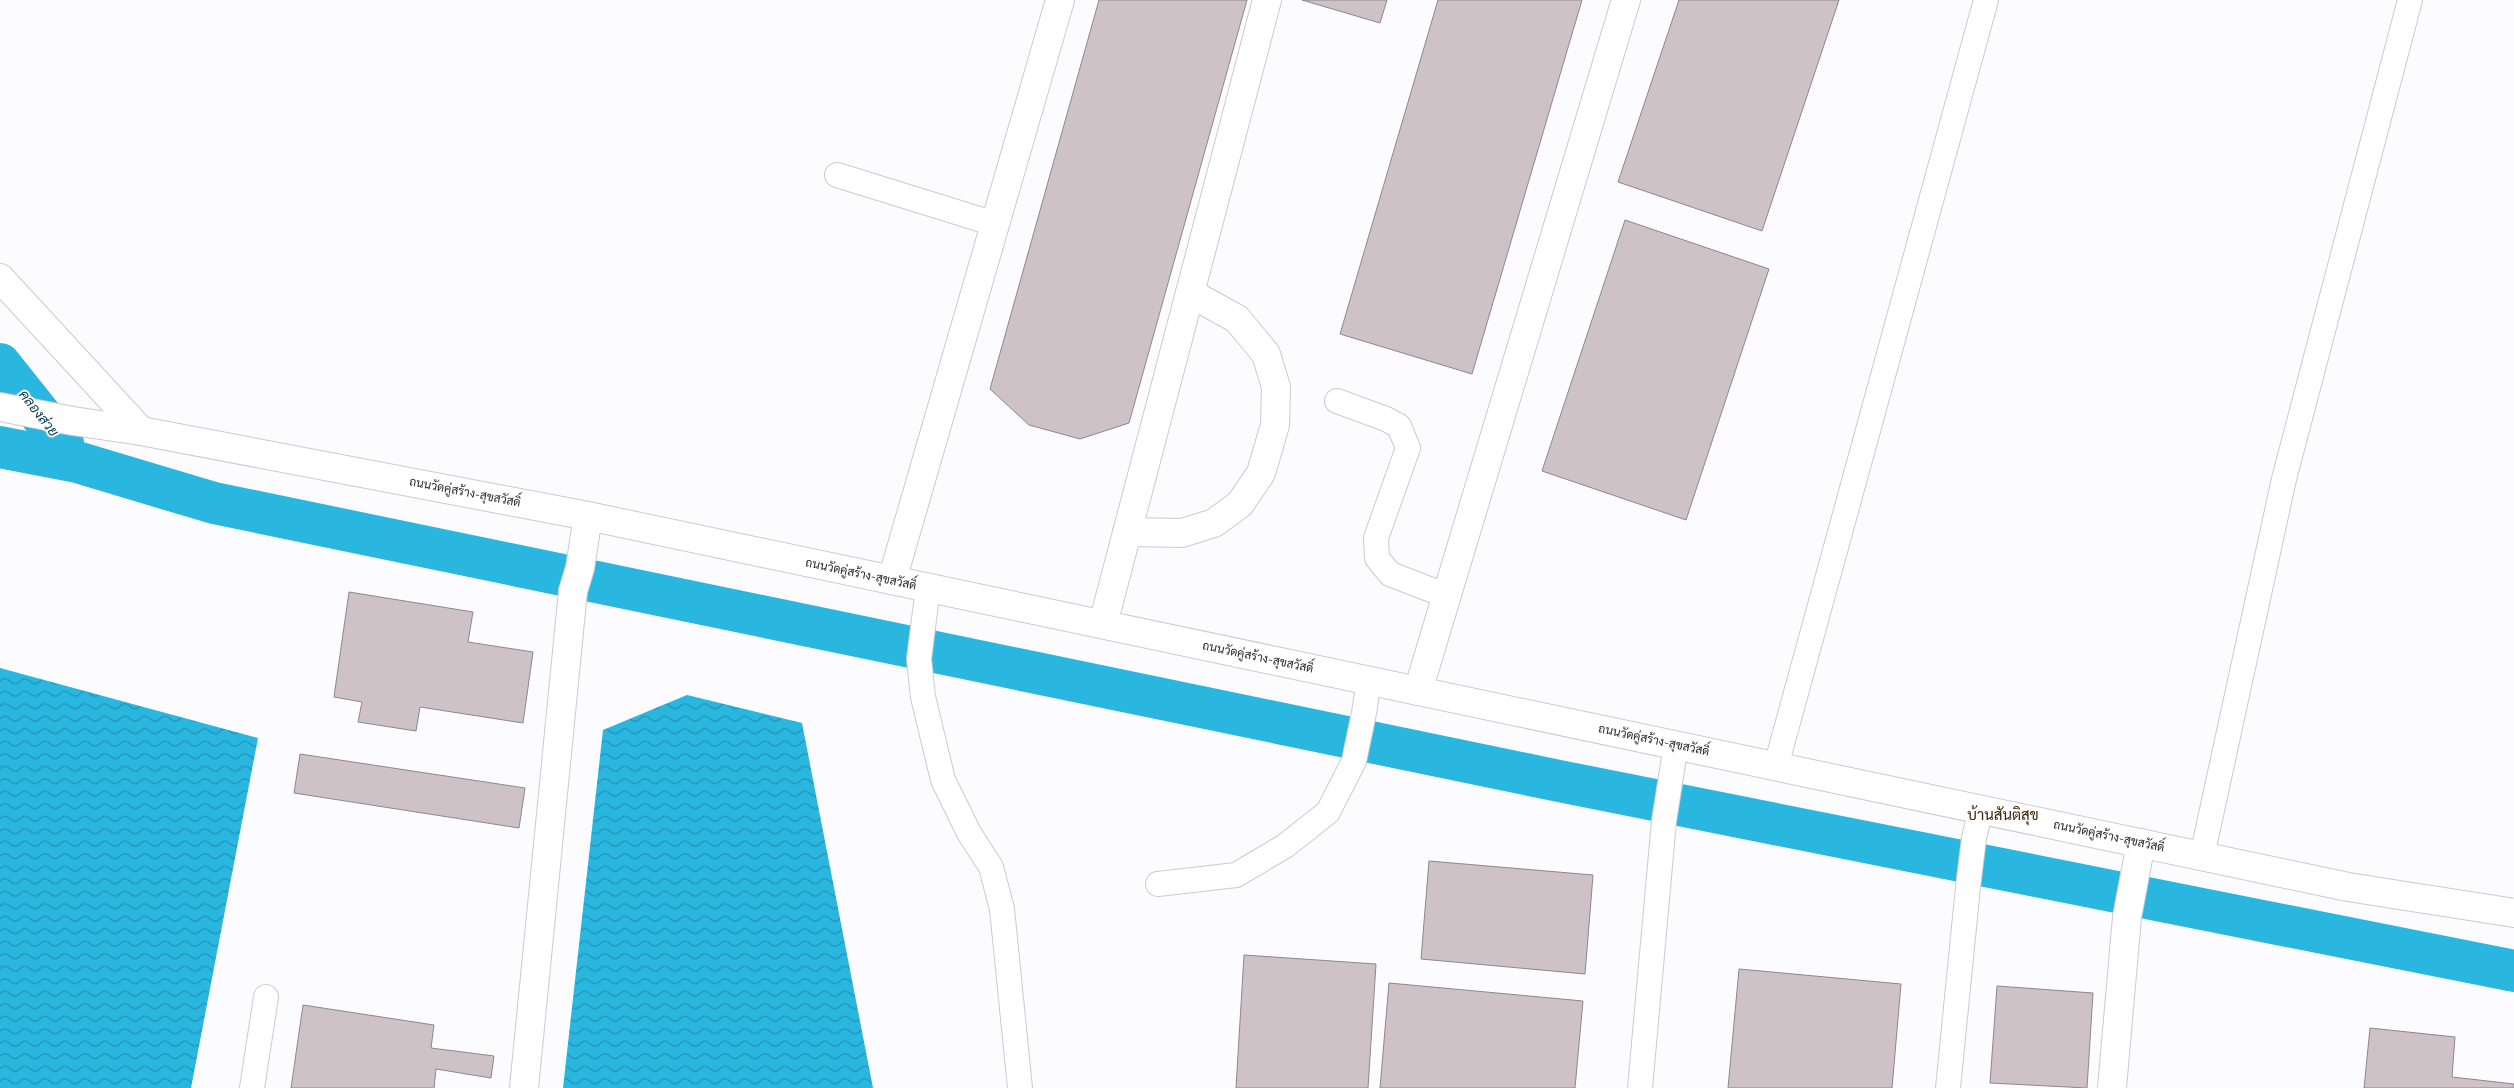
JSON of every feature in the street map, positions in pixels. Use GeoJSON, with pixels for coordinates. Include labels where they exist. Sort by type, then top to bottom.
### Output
{"type":"FeatureCollection","features":[{"type":"Feature","properties":{"kind":"street"},"geometry":{"type":"LineString","coordinates":[[892,580],[1060,0]]}},
{"type":"Feature","properties":{"kind":"street"},"geometry":{"type":"LineString","coordinates":[[1103,624],[1267,0]]}},
{"type":"Feature","properties":{"kind":"street"},"geometry":{"type":"LineString","coordinates":[[1418,691],[1626,0]]}},
{"type":"Feature","properties":{"kind":"street"},"geometry":{"type":"LineString","coordinates":[[0,278],[141,430]]}},
{"type":"Feature","properties":{"kind":"street"},"geometry":{"type":"LineString","coordinates":[[1127,532],[1182,533],[1214,523],[1240,504],[1261,473],[1275,425],[1276,387],[1266,354],[1237,319],[1190,293]]}},
{"type":"Feature","properties":{"kind":"street","name":"ถนนวัดคู่สร้าง-สุขสวัสดิ์"},"geometry":{"type":"LineString","coordinates":[[9,408],[73,421],[141,430],[588,516],[2348,887],[2514,913]]}},
{"type":"Feature","properties":{"kind":"street"},"geometry":{"type":"LineString","coordinates":[[524,1088],[576,580],[588,516]]}},
{"type":"Feature","properties":{"kind":"street"},"geometry":{"type":"LineString","coordinates":[[2112,1088],[2127,917],[2141,843]]}},
{"type":"Feature","properties":{"kind":"lane"},"geometry":{"type":"LineString","coordinates":[[1776,766],[1986,0]]}},
{"type":"Feature","properties":{"kind":"lane"},"geometry":{"type":"LineString","coordinates":[[2202,856],[2284,479],[2410,0]]}},
{"type":"Feature","properties":{"kind":"lane"},"geometry":{"type":"LineString","coordinates":[[837,175],[995,224]]}},
{"type":"Feature","properties":{"kind":"lane"},"geometry":{"type":"LineString","coordinates":[[1337,401],[1399,426],[1408,448],[1376,538],[1377,558],[1390,574],[1447,596]]}},
{"type":"Feature","properties":{"kind":"lane"},"geometry":{"type":"LineString","coordinates":[[928,588],[922,622],[919,659],[923,697],[943,780],[969,833],[991,868],[1002,909],[1020,1088]]}},
{"type":"Feature","properties":{"kind":"lane"},"geometry":{"type":"LineString","coordinates":[[1158,884],[1236,875],[1285,846],[1328,812],[1354,761],[1364,713],[1368,680]]}},
{"type":"Feature","properties":{"kind":"lane"},"geometry":{"type":"LineString","coordinates":[[1640,1088],[1664,821],[1676,744]]}},
{"type":"Feature","properties":{"kind":"lane"},"geometry":{"type":"LineString","coordinates":[[1948,1088],[1968,887],[1974,838],[1981,809]]}},
{"type":"Feature","properties":{"kind":"lane"},"geometry":{"type":"LineString","coordinates":[[252,1088],[266,997]]}},
{"type":"Feature","properties":{"kind":"water"},"geometry":{"type":"Polygon","coordinates":[[[0,668],[258,738],[191,1088],[0,1088],[0,668]]]}},
{"type":"Feature","properties":{"kind":"water"},"geometry":{"type":"Polygon","coordinates":[[[687,695],[802,723],[873,1088],[563,1088],[603,730],[687,695]]]}},
{"type":"Feature","properties":{"kind":"building"},"geometry":{"type":"Polygon","coordinates":[[[1099,0],[1247,0],[1129,423],[1080,439],[1029,425],[990,389],[1099,0]]]}},
{"type":"Feature","properties":{"kind":"building"},"geometry":{"type":"Polygon","coordinates":[[[1302,0],[1387,0],[1380,23],[1302,0]]]}},
{"type":"Feature","properties":{"kind":"building"},"geometry":{"type":"Polygon","coordinates":[[[1438,0],[1582,0],[1472,374],[1340,334],[1438,0]]]}},
{"type":"Feature","properties":{"kind":"building"},"geometry":{"type":"Polygon","coordinates":[[[1679,0],[1839,0],[1762,231],[1618,182],[1679,0]]]}},
{"type":"Feature","properties":{"kind":"building"},"geometry":{"type":"Polygon","coordinates":[[[1625,220],[1769,269],[1686,520],[1542,471],[1625,220]]]}},
{"type":"Feature","properties":{"kind":"building"},"geometry":{"type":"Polygon","coordinates":[[[349,592],[473,612],[468,642],[533,652],[523,723],[420,707],[416,731],[358,722],[362,702],[334,697],[349,592]]]}},
{"type":"Feature","properties":{"kind":"building"},"geometry":{"type":"Polygon","coordinates":[[[300,754],[525,788],[519,828],[294,793],[300,754]]]}},
{"type":"Feature","properties":{"kind":"building"},"geometry":{"type":"Polygon","coordinates":[[[1429,861],[1593,875],[1585,974],[1421,959],[1429,861]]]}},
{"type":"Feature","properties":{"kind":"building"},"geometry":{"type":"Polygon","coordinates":[[[1244,955],[1376,964],[1368,1088],[1236,1088],[1244,955]]]}},
{"type":"Feature","properties":{"kind":"building"},"geometry":{"type":"Polygon","coordinates":[[[1739,969],[1901,984],[1892,1088],[1728,1088],[1739,969]]]}},
{"type":"Feature","properties":{"kind":"building"},"geometry":{"type":"Polygon","coordinates":[[[1389,983],[1583,1001],[1575,1088],[1380,1088],[1389,983]]]}},
{"type":"Feature","properties":{"kind":"building"},"geometry":{"type":"Polygon","coordinates":[[[1997,986],[2093,993],[2087,1088],[1990,1083],[1997,986]]]}},
{"type":"Feature","properties":{"kind":"building"},"geometry":{"type":"Polygon","coordinates":[[[303,1005],[434,1025],[431,1048],[494,1056],[491,1078],[436,1069],[434,1088],[291,1088],[303,1005]]]}},
{"type":"Feature","properties":{"kind":"building"},"geometry":{"type":"Polygon","coordinates":[[[2370,1028],[2455,1037],[2452,1077],[2514,1084],[2514,1088],[2364,1088],[2370,1028]]]}},
{"type":"Feature","properties":{"kind":"waterway","name":"คลองส่วย"},"geometry":{"type":"LineString","coordinates":[[0,364],[63,443]]}},
{"type":"Feature","properties":{"kind":"waterway"},"geometry":{"type":"LineString","coordinates":[[0,447],[77,462],[214,503],[1564,782],[2514,971]]}},
{"type":"Feature","properties":{"kind":"district","name":"บ้านสันติสุข"},"geometry":{"type":"Point","coordinates":[2003,815]}}]}
